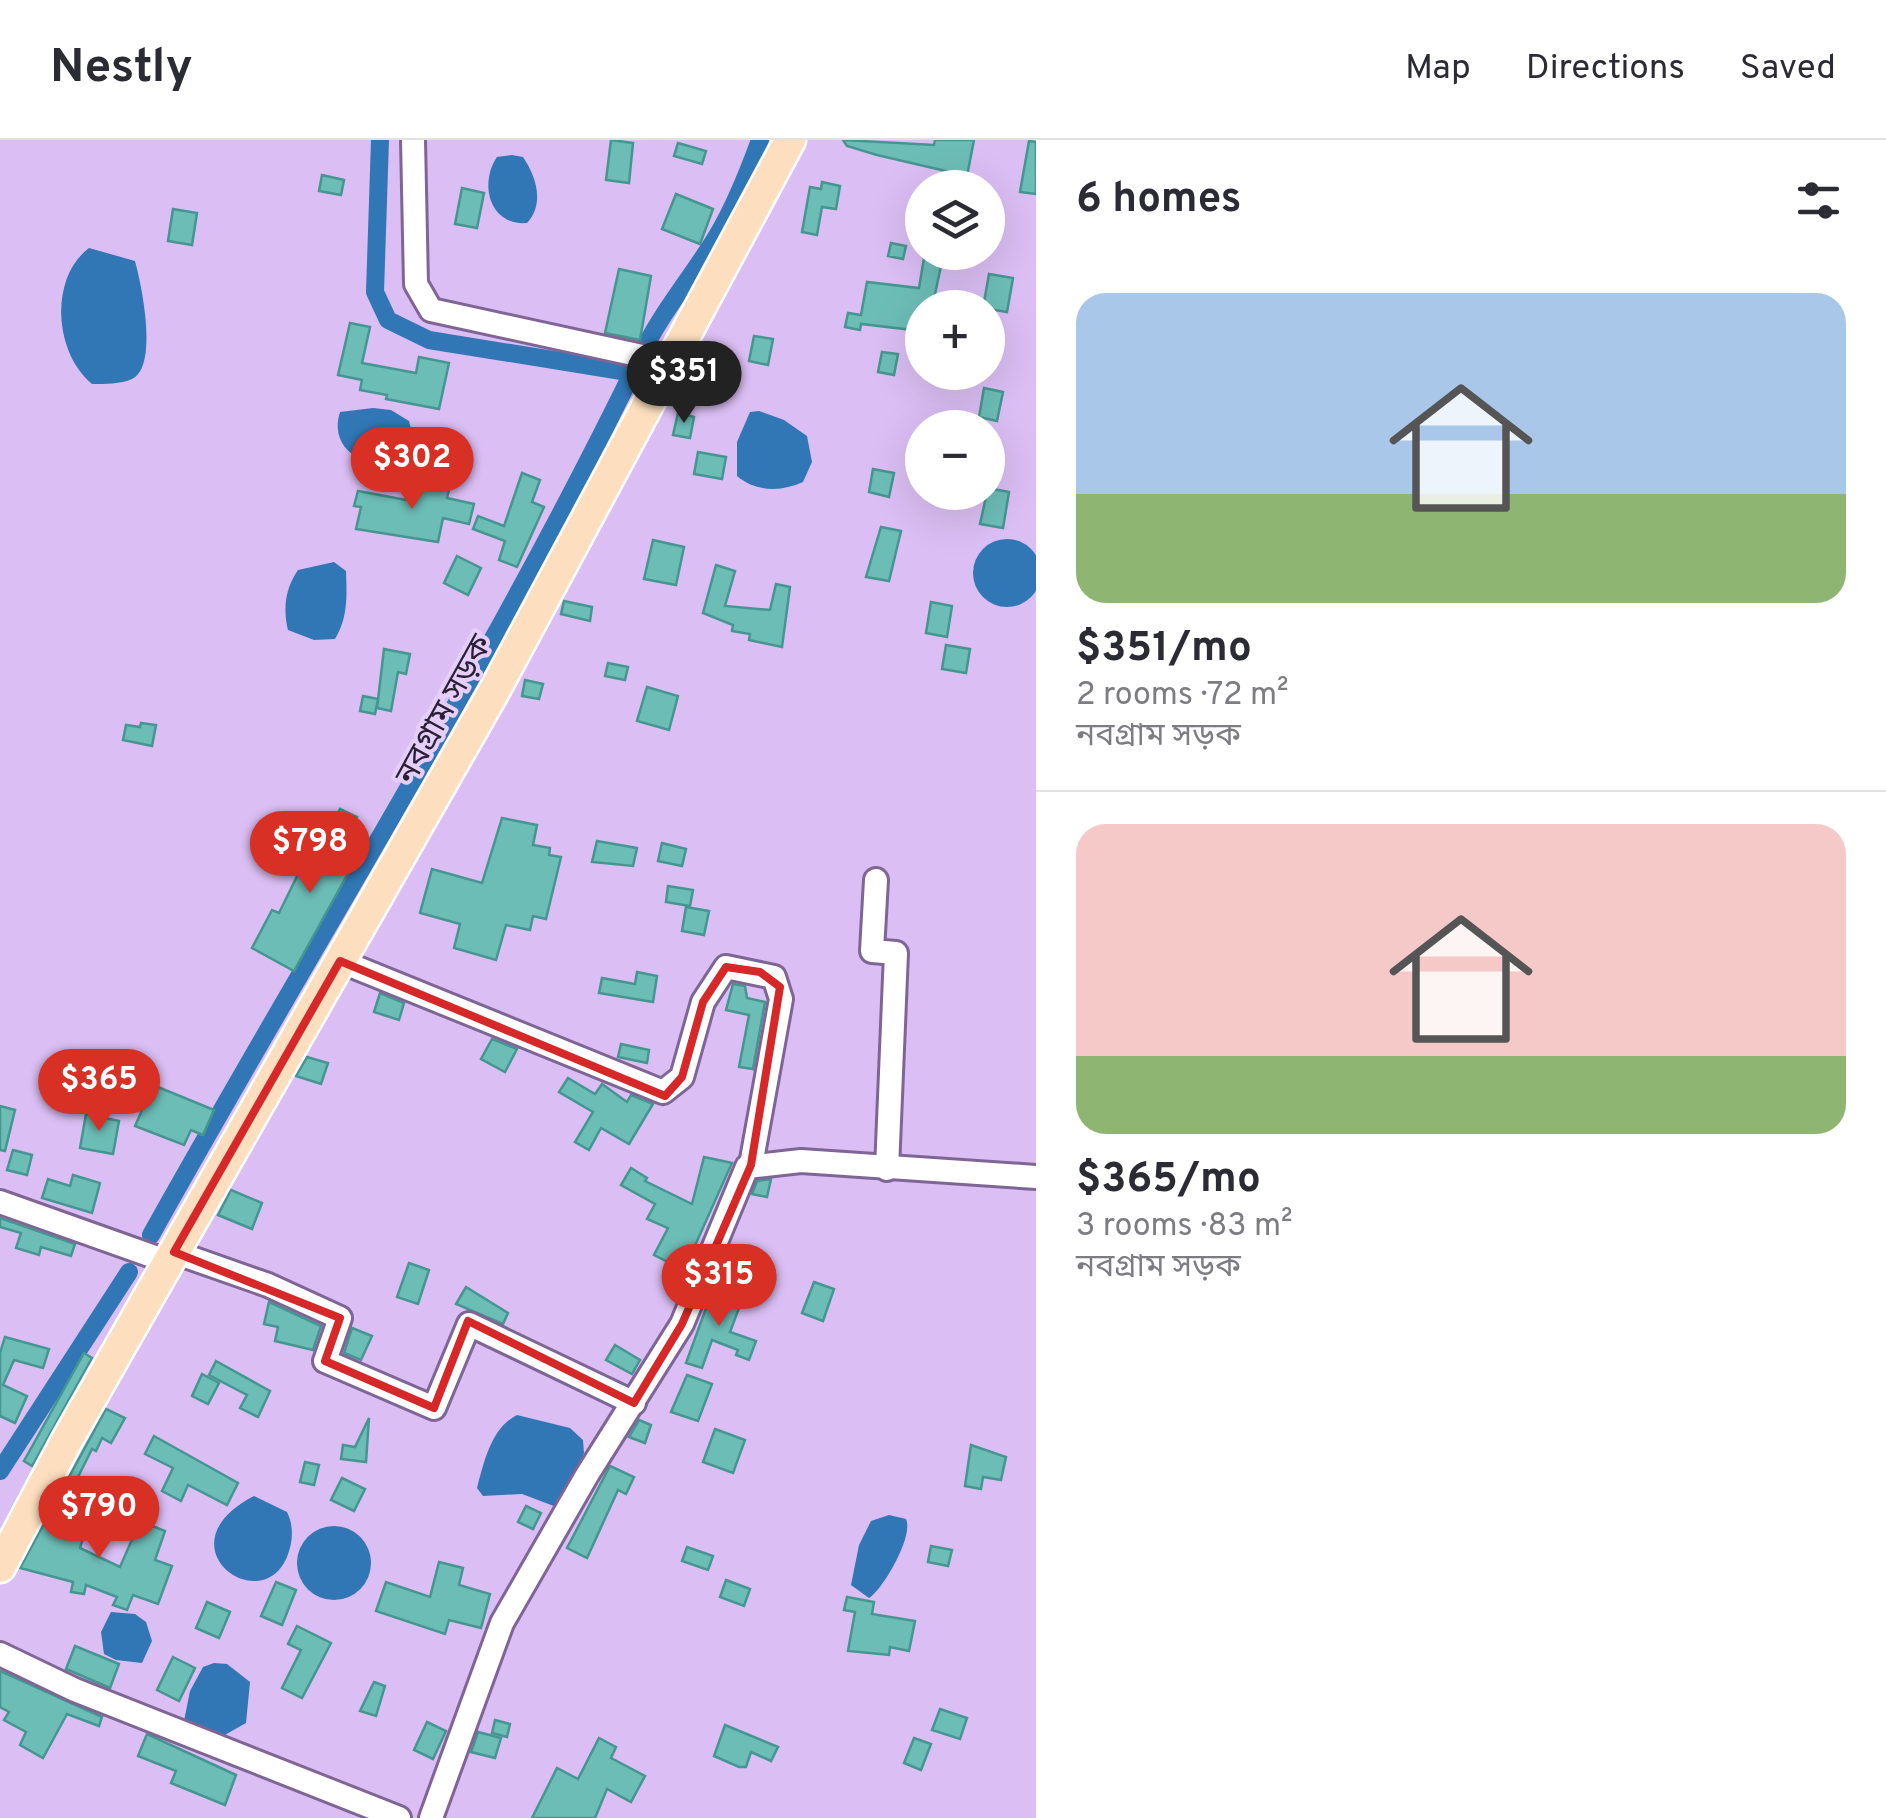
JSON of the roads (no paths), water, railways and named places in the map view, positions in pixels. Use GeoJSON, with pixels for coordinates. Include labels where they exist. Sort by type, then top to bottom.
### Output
{"type":"FeatureCollection","features":[{"type":"Feature","properties":{"kind":"main road","name":"নবগ্রাম সড়ক"},"geometry":{"type":"LineString","coordinates":[[0,1567],[340,960],[790,140]]}},
{"type":"Feature","properties":{"kind":"street"},"geometry":{"type":"LineString","coordinates":[[414,140],[416,284],[431,310],[668,362]]}},
{"type":"Feature","properties":{"kind":"street"},"geometry":{"type":"LineString","coordinates":[[876,880],[872,951],[896,953],[887,1169]]}},
{"type":"Feature","properties":{"kind":"street"},"geometry":{"type":"LineString","coordinates":[[340,960],[663,1092],[682,1077],[703,1002],[726,967],[774,977],[781,999],[751,1165],[738,1181],[682,1324],[587,1474],[502,1623],[431,1818]]}},
{"type":"Feature","properties":{"kind":"street"},"geometry":{"type":"LineString","coordinates":[[751,1165],[800,1161],[1036,1176]]}},
{"type":"Feature","properties":{"kind":"street"},"geometry":{"type":"LineString","coordinates":[[0,1202],[268,1285],[340,1318],[325,1361],[434,1408],[470,1324],[634,1403]]}},
{"type":"Feature","properties":{"kind":"street"},"geometry":{"type":"LineString","coordinates":[[0,1654],[75,1690],[398,1818]]}},
{"type":"Feature","properties":{"kind":"water"},"geometry":{"type":"Polygon","coordinates":[[[497,157],[523,157],[535,181],[536,207],[527,223],[504,218],[491,201],[492,167],[497,157]]]}},
{"type":"Feature","properties":{"kind":"water"},"geometry":{"type":"Polygon","coordinates":[[[89,248],[135,261],[146,342],[140,371],[128,381],[92,384],[79,370],[64,335],[62,296],[67,278],[89,248]]]}},
{"type":"Feature","properties":{"kind":"water"},"geometry":{"type":"Polygon","coordinates":[[[391,410],[409,421],[412,433],[399,462],[362,460],[339,437],[340,412],[391,410]]]}},
{"type":"Feature","properties":{"kind":"water"},"geometry":{"type":"Polygon","coordinates":[[[759,411],[784,420],[807,436],[812,462],[803,482],[769,489],[737,476],[737,442],[750,412],[759,411]]]}},
{"type":"Feature","properties":{"kind":"water"},"geometry":{"type":"Polygon","coordinates":[[[1007,539],[1031,549],[1036,557],[1036,589],[1031,597],[1007,607],[983,597],[973,573],[983,549],[1007,539]]]}},
{"type":"Feature","properties":{"kind":"water"},"geometry":{"type":"Polygon","coordinates":[[[334,562],[346,571],[347,589],[344,615],[335,639],[314,640],[288,630],[286,599],[298,570],[334,562]]]}},
{"type":"Feature","properties":{"kind":"water"},"geometry":{"type":"Polygon","coordinates":[[[517,1415],[570,1428],[583,1440],[584,1453],[559,1508],[522,1494],[483,1496],[477,1488],[495,1437],[517,1415]]]}},
{"type":"Feature","properties":{"kind":"water"},"geometry":{"type":"Polygon","coordinates":[[[254,1496],[287,1512],[292,1534],[287,1557],[274,1574],[257,1581],[240,1578],[225,1568],[216,1553],[215,1535],[227,1515],[254,1496]]]}},
{"type":"Feature","properties":{"kind":"water"},"geometry":{"type":"Polygon","coordinates":[[[889,1515],[906,1519],[906,1537],[889,1574],[869,1598],[851,1585],[859,1545],[871,1521],[889,1515]]]}},
{"type":"Feature","properties":{"kind":"water"},"geometry":{"type":"Polygon","coordinates":[[[334,1526],[348,1528],[360,1537],[369,1549],[369,1577],[360,1589],[348,1598],[334,1600],[320,1598],[308,1589],[299,1577],[297,1563],[299,1549],[308,1537],[320,1528],[334,1526]]]}},
{"type":"Feature","properties":{"kind":"water"},"geometry":{"type":"Polygon","coordinates":[[[111,1612],[135,1614],[146,1622],[152,1641],[142,1663],[116,1660],[104,1654],[101,1632],[111,1612]]]}},
{"type":"Feature","properties":{"kind":"water"},"geometry":{"type":"Polygon","coordinates":[[[227,1664],[250,1682],[246,1723],[223,1736],[184,1721],[190,1691],[203,1667],[227,1664]]]}},
{"type":"Feature","properties":{"kind":"waterway"},"geometry":{"type":"LineString","coordinates":[[380,140],[375,292],[388,320],[429,340],[634,373]]}},
{"type":"Feature","properties":{"kind":"waterway"},"geometry":{"type":"LineString","coordinates":[[151,1235],[464,690],[584,469],[648,341],[724,225],[760,140]]}},
{"type":"Feature","properties":{"kind":"waterway"},"geometry":{"type":"LineString","coordinates":[[0,1471],[129,1272]]}}]}
